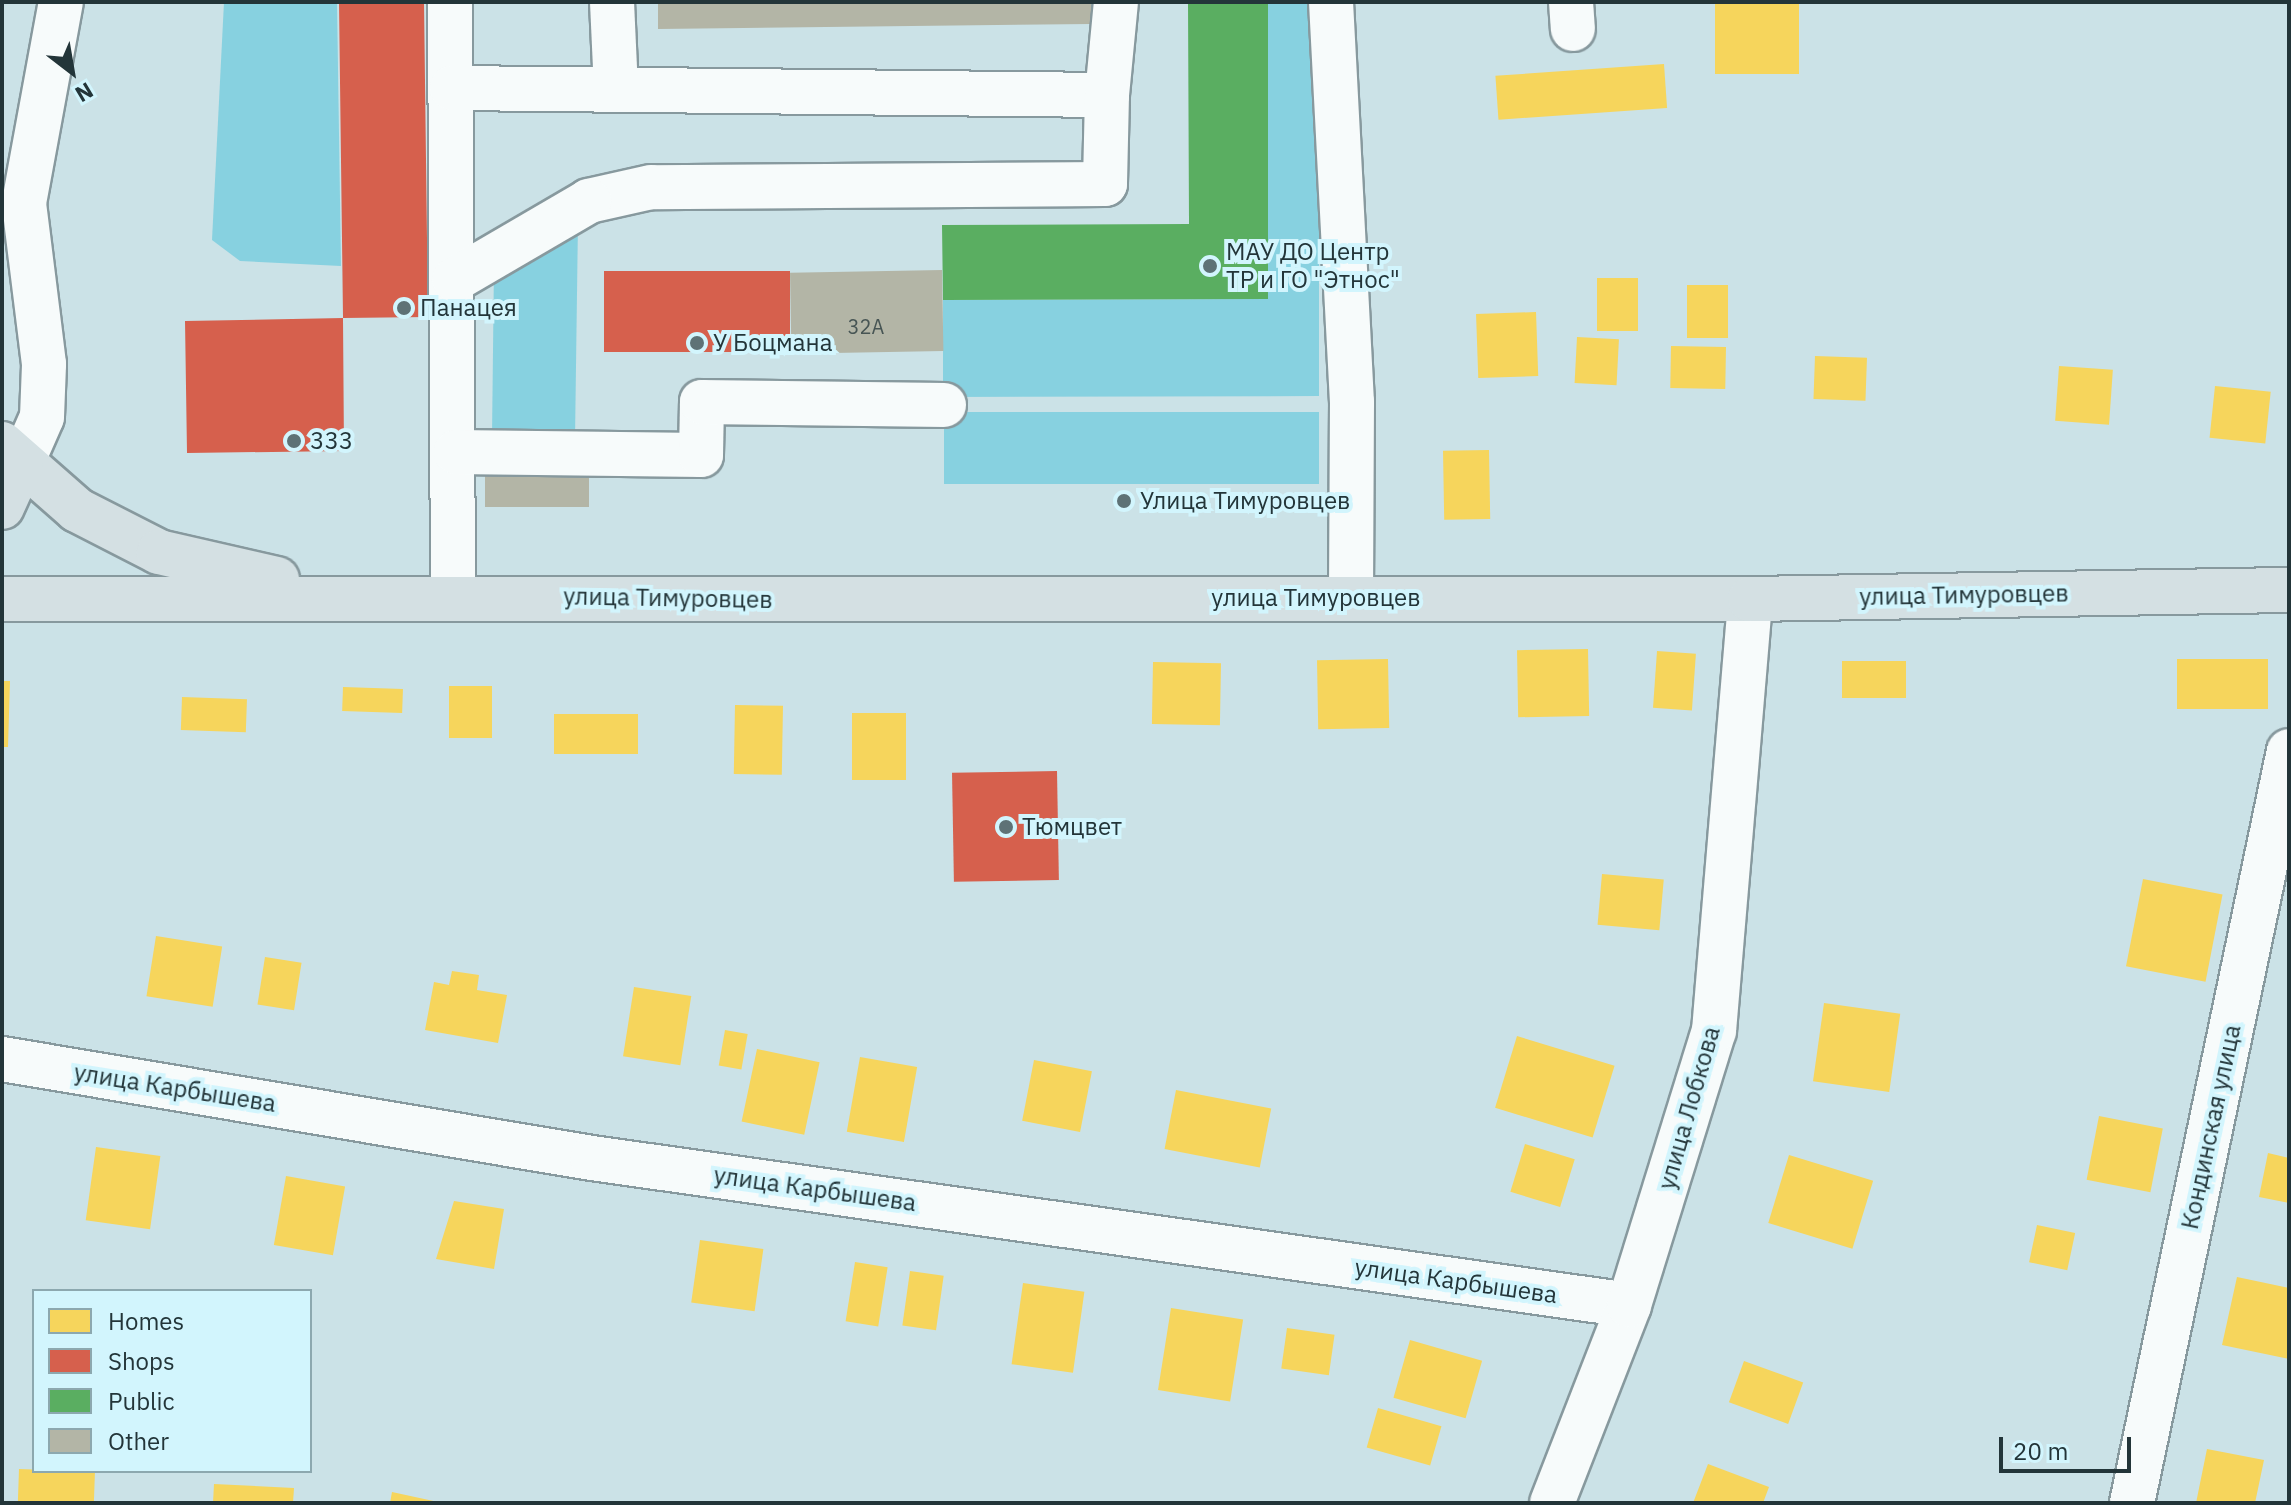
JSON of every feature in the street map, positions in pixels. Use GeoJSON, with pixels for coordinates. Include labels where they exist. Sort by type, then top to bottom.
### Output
{"type":"FeatureCollection","features":[{"type":"Feature","properties":{"kind":"main road"},"geometry":{"type":"LineString","coordinates":[[2,507],[12,454]]}},
{"type":"Feature","properties":{"kind":"main road","name":"улица Тимуровцев"},"geometry":{"type":"LineString","coordinates":[[12,454],[77,510],[159,552],[343,595]]}},
{"type":"Feature","properties":{"kind":"main road","name":"улица Тимуровцев"},"geometry":{"type":"LineString","coordinates":[[2,599],[343,595],[1750,599],[2289,590]]}},
{"type":"Feature","properties":{"kind":"street"},"geometry":{"type":"LineString","coordinates":[[12,454],[42,417],[44,364],[24,203],[61,2]]}},
{"type":"Feature","properties":{"kind":"street"},"geometry":{"type":"LineString","coordinates":[[450,2],[456,452],[453,596]]}},
{"type":"Feature","properties":{"kind":"street"},"geometry":{"type":"LineString","coordinates":[[612,2],[616,89]]}},
{"type":"Feature","properties":{"kind":"street"},"geometry":{"type":"LineString","coordinates":[[454,280],[575,207],[651,187],[1105,184],[1107,95],[1116,2]]}},
{"type":"Feature","properties":{"kind":"street"},"geometry":{"type":"LineString","coordinates":[[1331,2],[1352,402],[1351,598]]}},
{"type":"Feature","properties":{"kind":"street"},"geometry":{"type":"LineString","coordinates":[[452,88],[1107,95]]}},
{"type":"Feature","properties":{"kind":"street"},"geometry":{"type":"LineString","coordinates":[[456,452],[701,455],[702,402],[944,405]]}},
{"type":"Feature","properties":{"kind":"street","name":"улица Лобкова"},"geometry":{"type":"LineString","coordinates":[[1552,1503],[1629,1305],[1714,1031],[1750,599]]}},
{"type":"Feature","properties":{"kind":"street","name":"Кондинская улица"},"geometry":{"type":"LineString","coordinates":[[2132,1503],[2289,751]]}},
{"type":"Feature","properties":{"kind":"street","name":"улица Карбышева"},"geometry":{"type":"LineString","coordinates":[[2,1059],[592,1158],[1629,1305]]}},
{"type":"Feature","properties":{"kind":"shaded area"},"geometry":{"type":"Polygon","coordinates":[[[224,2],[337,2],[341,266],[240,261],[212,240],[224,2]]]}},
{"type":"Feature","properties":{"kind":"shaded area"},"geometry":{"type":"Polygon","coordinates":[[[1268,2],[1319,2],[1319,396],[943,397],[943,300],[1268,299],[1268,2]]]}},
{"type":"Feature","properties":{"kind":"shaded area"},"geometry":{"type":"Polygon","coordinates":[[[578,221],[575,439],[492,437],[494,264],[578,221]]]}},
{"type":"Feature","properties":{"kind":"shaded area"},"geometry":{"type":"Polygon","coordinates":[[[944,412],[1319,412],[1319,484],[944,484],[944,412]]]}},
{"type":"Feature","properties":{"kind":"building: Homes"},"geometry":{"type":"Polygon","coordinates":[[[1715,2],[1799,2],[1799,74],[1715,74],[1715,2]]]}},
{"type":"Feature","properties":{"kind":"building: Homes"},"geometry":{"type":"Polygon","coordinates":[[[1664,64],[1667,108],[1498,120],[1495,76],[1664,64]]]}},
{"type":"Feature","properties":{"kind":"building: Homes"},"geometry":{"type":"Polygon","coordinates":[[[1597,278],[1638,278],[1638,331],[1597,331],[1597,278]]]}},
{"type":"Feature","properties":{"kind":"building: Homes"},"geometry":{"type":"Polygon","coordinates":[[[1687,285],[1728,285],[1728,338],[1687,338],[1687,285]]]}},
{"type":"Feature","properties":{"kind":"building: Homes"},"geometry":{"type":"Polygon","coordinates":[[[1536,312],[1538,376],[1478,378],[1476,314],[1536,312]]]}},
{"type":"Feature","properties":{"kind":"building: Homes"},"geometry":{"type":"Polygon","coordinates":[[[1577,337],[1619,339],[1617,385],[1575,383],[1577,337]]]}},
{"type":"Feature","properties":{"kind":"building: Homes"},"geometry":{"type":"Polygon","coordinates":[[[1671,346],[1726,347],[1725,389],[1670,388],[1671,346]]]}},
{"type":"Feature","properties":{"kind":"building: Homes"},"geometry":{"type":"Polygon","coordinates":[[[1815,356],[1867,358],[1865,401],[1813,399],[1815,356]]]}},
{"type":"Feature","properties":{"kind":"building: Homes"},"geometry":{"type":"Polygon","coordinates":[[[2059,366],[2113,370],[2109,425],[2055,421],[2059,366]]]}},
{"type":"Feature","properties":{"kind":"building: Homes"},"geometry":{"type":"Polygon","coordinates":[[[2215,386],[2271,392],[2265,444],[2210,438],[2215,386]]]}},
{"type":"Feature","properties":{"kind":"building: Homes"},"geometry":{"type":"Polygon","coordinates":[[[1489,450],[1490,519],[1444,520],[1443,451],[1489,450]]]}},
{"type":"Feature","properties":{"kind":"building: Homes"},"geometry":{"type":"Polygon","coordinates":[[[1588,649],[1589,716],[1518,717],[1517,650],[1588,649]]]}},
{"type":"Feature","properties":{"kind":"building: Homes"},"geometry":{"type":"Polygon","coordinates":[[[1657,651],[1696,654],[1692,711],[1653,708],[1657,651]]]}},
{"type":"Feature","properties":{"kind":"building: Homes"},"geometry":{"type":"Polygon","coordinates":[[[1388,659],[1389,728],[1318,729],[1317,660],[1388,659]]]}},
{"type":"Feature","properties":{"kind":"building: Homes"},"geometry":{"type":"Polygon","coordinates":[[[2177,659],[2268,659],[2268,709],[2177,709],[2177,659]]]}},
{"type":"Feature","properties":{"kind":"building: Homes"},"geometry":{"type":"Polygon","coordinates":[[[1842,661],[1906,661],[1906,698],[1842,698],[1842,661]]]}},
{"type":"Feature","properties":{"kind":"building: Homes"},"geometry":{"type":"Polygon","coordinates":[[[1153,662],[1221,663],[1220,725],[1152,724],[1153,662]]]}},
{"type":"Feature","properties":{"kind":"building: Homes"},"geometry":{"type":"Polygon","coordinates":[[[2,681],[10,681],[8,747],[2,747],[2,681]]]}},
{"type":"Feature","properties":{"kind":"building: Homes"},"geometry":{"type":"Polygon","coordinates":[[[449,686],[492,686],[492,738],[449,738],[449,686]]]}},
{"type":"Feature","properties":{"kind":"building: Homes"},"geometry":{"type":"Polygon","coordinates":[[[343,687],[403,689],[402,713],[342,711],[343,687]]]}},
{"type":"Feature","properties":{"kind":"building: Homes"},"geometry":{"type":"Polygon","coordinates":[[[182,697],[247,699],[246,732],[181,730],[182,697]]]}},
{"type":"Feature","properties":{"kind":"building: Homes"},"geometry":{"type":"Polygon","coordinates":[[[735,705],[783,706],[782,775],[734,774],[735,705]]]}},
{"type":"Feature","properties":{"kind":"building: Homes"},"geometry":{"type":"Polygon","coordinates":[[[852,713],[906,713],[906,780],[852,780],[852,713]]]}},
{"type":"Feature","properties":{"kind":"building: Homes"},"geometry":{"type":"Polygon","coordinates":[[[554,714],[638,714],[638,754],[554,754],[554,714]]]}},
{"type":"Feature","properties":{"kind":"building: Homes"},"geometry":{"type":"Polygon","coordinates":[[[1602,874],[1664,879],[1659,930],[1598,925],[1602,874]]]}},
{"type":"Feature","properties":{"kind":"building: Homes"},"geometry":{"type":"Polygon","coordinates":[[[2143,879],[2223,894],[2206,982],[2126,966],[2143,879]]]}},
{"type":"Feature","properties":{"kind":"building: Homes"},"geometry":{"type":"Polygon","coordinates":[[[156,936],[222,946],[213,1007],[146,996],[156,936]]]}},
{"type":"Feature","properties":{"kind":"building: Homes"},"geometry":{"type":"Polygon","coordinates":[[[265,957],[302,963],[294,1010],[257,1004],[265,957]]]}},
{"type":"Feature","properties":{"kind":"building: Homes"},"geometry":{"type":"Polygon","coordinates":[[[452,971],[479,975],[477,990],[507,995],[498,1043],[425,1030],[434,982],[449,985],[452,971]]]}},
{"type":"Feature","properties":{"kind":"building: Homes"},"geometry":{"type":"Polygon","coordinates":[[[634,987],[691,996],[680,1065],[623,1056],[634,987]]]}},
{"type":"Feature","properties":{"kind":"building: Homes"},"geometry":{"type":"Polygon","coordinates":[[[1824,1003],[1900,1014],[1889,1092],[1813,1081],[1824,1003]]]}},
{"type":"Feature","properties":{"kind":"building: Homes"},"geometry":{"type":"Polygon","coordinates":[[[725,1030],[748,1034],[741,1069],[719,1065],[725,1030]]]}},
{"type":"Feature","properties":{"kind":"building: Homes"},"geometry":{"type":"Polygon","coordinates":[[[1517,1036],[1615,1066],[1593,1138],[1495,1108],[1517,1036]]]}},
{"type":"Feature","properties":{"kind":"building: Homes"},"geometry":{"type":"Polygon","coordinates":[[[757,1049],[820,1062],[804,1135],[742,1121],[757,1049]]]}},
{"type":"Feature","properties":{"kind":"building: Homes"},"geometry":{"type":"Polygon","coordinates":[[[860,1057],[917,1067],[904,1142],[847,1132],[860,1057]]]}},
{"type":"Feature","properties":{"kind":"building: Homes"},"geometry":{"type":"Polygon","coordinates":[[[1034,1060],[1092,1071],[1080,1132],[1022,1121],[1034,1060]]]}},
{"type":"Feature","properties":{"kind":"building: Homes"},"geometry":{"type":"Polygon","coordinates":[[[1176,1090],[1271,1109],[1260,1167],[1165,1149],[1176,1090]]]}},
{"type":"Feature","properties":{"kind":"building: Homes"},"geometry":{"type":"Polygon","coordinates":[[[2099,1116],[2163,1128],[2150,1192],[2087,1180],[2099,1116]]]}},
{"type":"Feature","properties":{"kind":"building: Homes"},"geometry":{"type":"Polygon","coordinates":[[[1525,1144],[1575,1159],[1560,1207],[1510,1192],[1525,1144]]]}},
{"type":"Feature","properties":{"kind":"building: Homes"},"geometry":{"type":"Polygon","coordinates":[[[96,1147],[160,1156],[150,1229],[86,1220],[96,1147]]]}},
{"type":"Feature","properties":{"kind":"building: Homes"},"geometry":{"type":"Polygon","coordinates":[[[2268,1153],[2289,1158],[2289,1203],[2259,1197],[2268,1153]]]}},
{"type":"Feature","properties":{"kind":"building: Homes"},"geometry":{"type":"Polygon","coordinates":[[[1789,1155],[1873,1181],[1852,1249],[1768,1223],[1789,1155]]]}},
{"type":"Feature","properties":{"kind":"building: Homes"},"geometry":{"type":"Polygon","coordinates":[[[286,1176],[345,1186],[333,1255],[274,1245],[286,1176]]]}},
{"type":"Feature","properties":{"kind":"building: Homes"},"geometry":{"type":"Polygon","coordinates":[[[454,1201],[504,1209],[494,1269],[436,1259],[454,1201]]]}},
{"type":"Feature","properties":{"kind":"building: Homes"},"geometry":{"type":"Polygon","coordinates":[[[2037,1225],[2075,1233],[2067,1270],[2029,1262],[2037,1225]]]}},
{"type":"Feature","properties":{"kind":"building: Homes"},"geometry":{"type":"Polygon","coordinates":[[[700,1240],[763,1249],[755,1311],[691,1302],[700,1240]]]}},
{"type":"Feature","properties":{"kind":"building: Homes"},"geometry":{"type":"Polygon","coordinates":[[[855,1262],[888,1267],[878,1326],[846,1321],[855,1262]]]}},
{"type":"Feature","properties":{"kind":"building: Homes"},"geometry":{"type":"Polygon","coordinates":[[[910,1271],[944,1276],[936,1330],[902,1325],[910,1271]]]}},
{"type":"Feature","properties":{"kind":"building: Homes"},"geometry":{"type":"Polygon","coordinates":[[[2237,1277],[2289,1288],[2289,1359],[2222,1345],[2237,1277]]]}},
{"type":"Feature","properties":{"kind":"building: Homes"},"geometry":{"type":"Polygon","coordinates":[[[1023,1283],[1084,1292],[1073,1373],[1012,1364],[1023,1283]]]}},
{"type":"Feature","properties":{"kind":"building: Homes"},"geometry":{"type":"Polygon","coordinates":[[[1171,1308],[1243,1319],[1230,1401],[1158,1390],[1171,1308]]]}},
{"type":"Feature","properties":{"kind":"building: Homes"},"geometry":{"type":"Polygon","coordinates":[[[1287,1328],[1335,1335],[1329,1375],[1281,1369],[1287,1328]]]}},
{"type":"Feature","properties":{"kind":"building: Homes"},"geometry":{"type":"Polygon","coordinates":[[[1410,1340],[1482,1361],[1466,1418],[1393,1398],[1410,1340]]]}},
{"type":"Feature","properties":{"kind":"building: Homes"},"geometry":{"type":"Polygon","coordinates":[[[1744,1361],[1803,1383],[1788,1424],[1729,1402],[1744,1361]]]}},
{"type":"Feature","properties":{"kind":"building: Homes"},"geometry":{"type":"Polygon","coordinates":[[[1378,1408],[1441,1426],[1430,1466],[1367,1447],[1378,1408]]]}},
{"type":"Feature","properties":{"kind":"building: Homes"},"geometry":{"type":"Polygon","coordinates":[[[2207,1449],[2264,1460],[2255,1503],[2196,1503],[2207,1449]]]}},
{"type":"Feature","properties":{"kind":"building: Homes"},"geometry":{"type":"Polygon","coordinates":[[[1708,1464],[1769,1487],[1763,1503],[1693,1503],[1708,1464]]]}},
{"type":"Feature","properties":{"kind":"building: Homes"},"geometry":{"type":"Polygon","coordinates":[[[19,1469],[32,1469],[32,1473],[95,1473],[94,1503],[18,1503],[19,1469]]]}},
{"type":"Feature","properties":{"kind":"building: Homes"},"geometry":{"type":"Polygon","coordinates":[[[214,1484],[294,1488],[293,1503],[213,1503],[214,1484]]]}},
{"type":"Feature","properties":{"kind":"building: Homes"},"geometry":{"type":"Polygon","coordinates":[[[392,1492],[438,1502],[438,1503],[390,1503],[392,1492]]]}},
{"type":"Feature","properties":{"kind":"building: Shops"},"geometry":{"type":"Polygon","coordinates":[[[339,2],[424,2],[428,317],[343,318],[339,2]]]}},
{"type":"Feature","properties":{"kind":"building: Shops"},"geometry":{"type":"Polygon","coordinates":[[[604,271],[790,271],[790,352],[604,352],[604,271]]]}},
{"type":"Feature","properties":{"kind":"building: Shops"},"geometry":{"type":"Polygon","coordinates":[[[343,318],[344,451],[187,453],[185,321],[343,318]]]}},
{"type":"Feature","properties":{"kind":"building: Shops","name":"Тюмцвет"},"geometry":{"type":"Polygon","coordinates":[[[1057,771],[1059,880],[954,882],[952,773],[1057,771]]]}},
{"type":"Feature","properties":{"kind":"building: Public"},"geometry":{"type":"Polygon","coordinates":[[[1188,2],[1268,2],[1268,299],[943,300],[942,225],[1189,224],[1188,2]]]}},
{"type":"Feature","properties":{"kind":"building: Other"},"geometry":{"type":"Polygon","coordinates":[[[658,2],[1091,2],[1091,24],[658,29],[658,2]]]}},
{"type":"Feature","properties":{"kind":"building: Other"},"geometry":{"type":"Polygon","coordinates":[[[942,270],[943,351],[791,354],[790,273],[942,270]]]}},
{"type":"Feature","properties":{"kind":"building: Other"},"geometry":{"type":"Polygon","coordinates":[[[485,466],[589,466],[589,507],[485,507],[485,466]]]}},
{"type":"Feature","properties":{"kind":"place","name":"МАУ ДО Центр ТР и ГО \"Этнос\""},"geometry":{"type":"Point","coordinates":[1210,266]}},
{"type":"Feature","properties":{"kind":"place","name":"Панацея"},"geometry":{"type":"Point","coordinates":[404,308]}},
{"type":"Feature","properties":{"kind":"place","name":"У Боцмана"},"geometry":{"type":"Point","coordinates":[697,343]}},
{"type":"Feature","properties":{"kind":"place","name":"333"},"geometry":{"type":"Point","coordinates":[294,441]}},
{"type":"Feature","properties":{"kind":"place","name":"Улица Тимуровцев"},"geometry":{"type":"Point","coordinates":[1124,501]}},
{"type":"Feature","properties":{"kind":"place","name":"Тюмцвет"},"geometry":{"type":"Point","coordinates":[1006,827]}}]}
